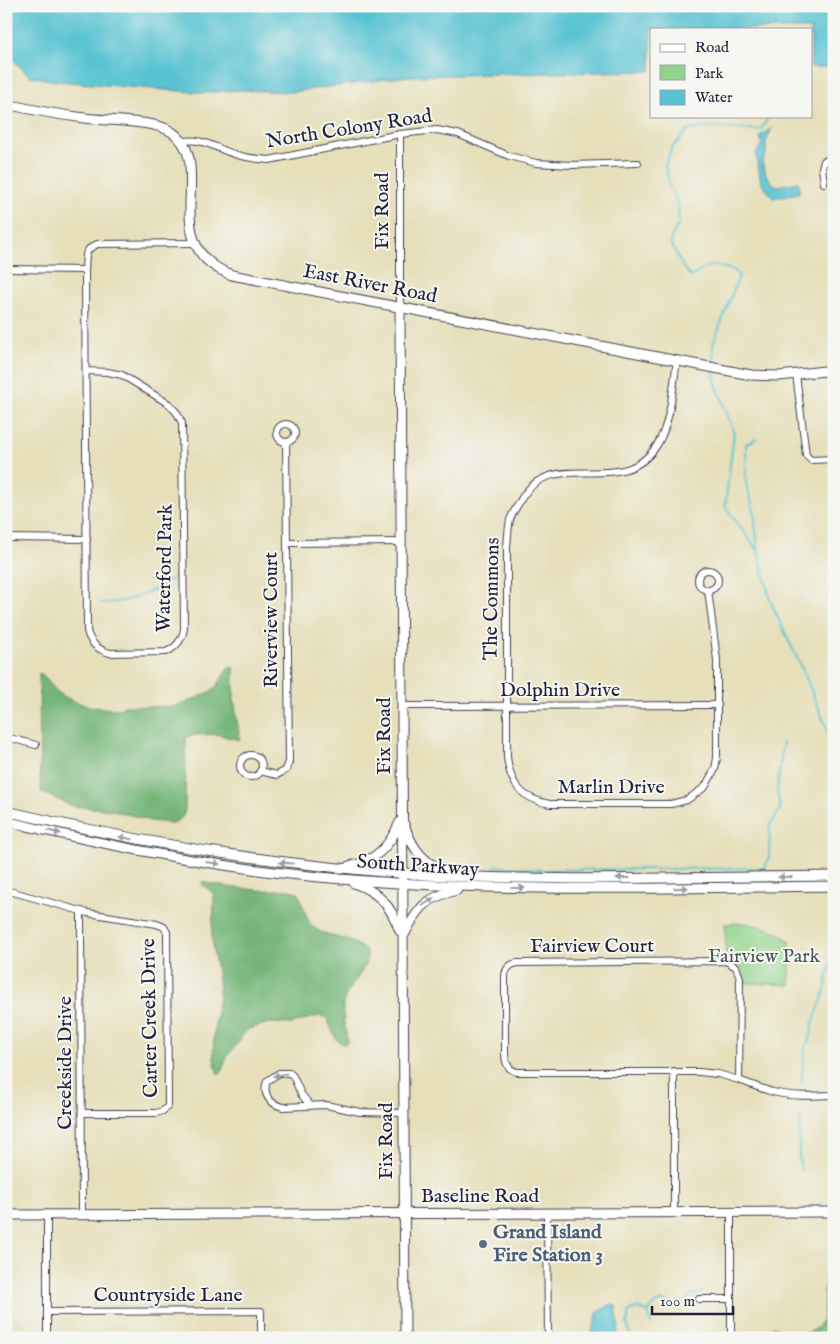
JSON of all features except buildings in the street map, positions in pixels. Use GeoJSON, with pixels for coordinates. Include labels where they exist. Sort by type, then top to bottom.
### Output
{"type":"FeatureCollection","features":[{"type":"Feature","properties":{"kind":"main road"},"geometry":{"type":"LineString","coordinates":[[6,104],[71,116],[156,125],[173,132],[182,142],[189,163],[191,228],[194,243]]}},
{"type":"Feature","properties":{"kind":"main road","name":"East River Road"},"geometry":{"type":"LineString","coordinates":[[194,243],[212,265],[232,275],[762,376],[834,370]]}},
{"type":"Feature","properties":{"kind":"main road","name":"Fix Road"},"geometry":{"type":"LineString","coordinates":[[400,308],[405,1338]]}},
{"type":"Feature","properties":{"kind":"main road","name":"South Parkway"},"geometry":{"type":"LineString","coordinates":[[6,811],[136,840],[264,860],[335,868],[472,877],[834,876]]}},
{"type":"Feature","properties":{"kind":"main road"},"geometry":{"type":"LineString","coordinates":[[335,868],[363,862],[378,855],[391,840],[402,817]]}},
{"type":"Feature","properties":{"kind":"main road"},"geometry":{"type":"LineString","coordinates":[[402,817],[413,846],[422,858],[444,871],[472,877]]}},
{"type":"Feature","properties":{"kind":"main road","name":"South Parkway"},"geometry":{"type":"LineString","coordinates":[[6,821],[130,849],[199,861],[290,874],[343,879],[470,887],[834,886]]}},
{"type":"Feature","properties":{"kind":"main road"},"geometry":{"type":"LineString","coordinates":[[343,879],[370,890],[384,900],[396,918],[402,938]]}},
{"type":"Feature","properties":{"kind":"main road"},"geometry":{"type":"LineString","coordinates":[[402,938],[416,912],[427,901],[443,894],[470,887]]}},
{"type":"Feature","properties":{"kind":"main road","name":"Baseline Road"},"geometry":{"type":"LineString","coordinates":[[6,1216],[834,1212]]}},
{"type":"Feature","properties":{"kind":"street","name":"North Colony Road"},"geometry":{"type":"LineString","coordinates":[[182,142],[196,140],[234,154],[270,160],[425,130],[458,134],[509,156],[536,163],[571,165],[638,163]]}},
{"type":"Feature","properties":{"kind":"street","name":"Fix Road"},"geometry":{"type":"LineString","coordinates":[[400,134],[400,308]]}},
{"type":"Feature","properties":{"kind":"street"},"geometry":{"type":"LineString","coordinates":[[824,182],[822,168],[824,160],[834,159]]}},
{"type":"Feature","properties":{"kind":"street","name":"Waterford Park"},"geometry":{"type":"LineString","coordinates":[[86,371],[122,375],[169,404],[177,413],[182,423],[184,629],[177,645],[166,652],[110,653],[94,645],[87,631],[85,270],[87,251],[97,244],[194,243]]}},
{"type":"Feature","properties":{"kind":"street"},"geometry":{"type":"LineString","coordinates":[[6,269],[85,270]]}},
{"type":"Feature","properties":{"kind":"street","name":"The Commons"},"geometry":{"type":"LineString","coordinates":[[506,706],[507,546],[510,519],[522,497],[534,482],[558,474],[620,471],[636,465],[645,458],[657,446],[665,427],[677,360]]}},
{"type":"Feature","properties":{"kind":"street"},"geometry":{"type":"LineString","coordinates":[[796,374],[806,455],[811,460],[834,459]]}},
{"type":"Feature","properties":{"kind":"street","name":"Riverview Court"},"geometry":{"type":"LineString","coordinates":[[260,772],[277,775],[286,770],[289,762],[286,442]]}},
{"type":"Feature","properties":{"kind":"street"},"geometry":{"type":"LineString","coordinates":[[6,538],[87,539]]}},
{"type":"Feature","properties":{"kind":"street"},"geometry":{"type":"LineString","coordinates":[[287,543],[402,542]]}},
{"type":"Feature","properties":{"kind":"street","name":"Marlin Drive"},"geometry":{"type":"LineString","coordinates":[[506,706],[508,768],[515,785],[527,797],[550,804],[643,804],[680,802],[694,796],[705,787],[713,773],[717,758],[717,660],[708,590]]}},
{"type":"Feature","properties":{"kind":"street","name":"Dolphin Drive"},"geometry":{"type":"LineString","coordinates":[[402,706],[718,705]]}},
{"type":"Feature","properties":{"kind":"street"},"geometry":{"type":"LineString","coordinates":[[6,737],[36,745]]}},
{"type":"Feature","properties":{"kind":"street"},"geometry":{"type":"LineString","coordinates":[[6,890],[81,911]]}},
{"type":"Feature","properties":{"kind":"street","name":"Creekside Drive"},"geometry":{"type":"LineString","coordinates":[[81,911],[82,1215]]}},
{"type":"Feature","properties":{"kind":"street","name":"Carter Creek Drive"},"geometry":{"type":"LineString","coordinates":[[81,911],[153,923],[166,929],[168,947],[169,1080],[168,1106],[158,1113],[82,1113]]}},
{"type":"Feature","properties":{"kind":"street","name":"Fairview Court"},"geometry":{"type":"LineString","coordinates":[[518,962],[728,962],[736,967],[740,978],[739,1080],[718,1074],[674,1071],[514,1072],[505,1058],[505,975],[507,968],[511,964],[518,962]]}},
{"type":"Feature","properties":{"kind":"street"},"geometry":{"type":"LineString","coordinates":[[674,1071],[674,1213]]}},
{"type":"Feature","properties":{"kind":"street"},"geometry":{"type":"LineString","coordinates":[[310,1106],[290,1074],[279,1073],[267,1081],[265,1088],[268,1098],[276,1105],[283,1107],[310,1106],[326,1105],[360,1112],[403,1113]]}},
{"type":"Feature","properties":{"kind":"street"},"geometry":{"type":"LineString","coordinates":[[739,1080],[782,1094],[796,1096],[834,1095]]}},
{"type":"Feature","properties":{"kind":"street"},"geometry":{"type":"LineString","coordinates":[[731,1213],[731,1338]]}},
{"type":"Feature","properties":{"kind":"street"},"geometry":{"type":"LineString","coordinates":[[548,1214],[548,1338]]}},
{"type":"Feature","properties":{"kind":"street"},"geometry":{"type":"LineString","coordinates":[[47,1215],[47,1338]]}},
{"type":"Feature","properties":{"kind":"street"},"geometry":{"type":"LineString","coordinates":[[699,1299],[731,1299]]}},
{"type":"Feature","properties":{"kind":"street","name":"Countryside Lane"},"geometry":{"type":"LineString","coordinates":[[48,1312],[261,1311],[261,1338]]}},
{"type":"Feature","properties":{"kind":"green space"},"geometry":{"type":"Polygon","coordinates":[[[229,667],[234,668],[234,699],[240,740],[215,734],[186,737],[185,810],[183,816],[177,821],[172,823],[151,821],[113,810],[73,806],[42,793],[40,782],[39,673],[45,677],[56,691],[72,701],[96,707],[120,709],[123,706],[172,707],[185,703],[210,692],[218,684],[229,667]]]}},
{"type":"Feature","properties":{"kind":"green space"},"geometry":{"type":"Polygon","coordinates":[[[202,882],[244,889],[298,892],[311,925],[322,932],[354,943],[367,952],[365,965],[344,1000],[343,1017],[347,1043],[343,1044],[336,1039],[326,1017],[318,1016],[292,1024],[269,1023],[248,1029],[227,1057],[219,1075],[213,1046],[219,992],[212,938],[214,898],[213,893],[202,882]]]}},
{"type":"Feature","properties":{"kind":"green space","name":"Fairview Park"},"geometry":{"type":"Polygon","coordinates":[[[742,923],[768,929],[790,941],[790,985],[744,983],[743,974],[738,964],[726,958],[725,924],[742,923]]]}},
{"type":"Feature","properties":{"kind":"green space"},"geometry":{"type":"Polygon","coordinates":[[[834,1266],[834,1338],[772,1338],[773,1326],[778,1328],[779,1333],[783,1336],[788,1337],[798,1336],[818,1327],[823,1317],[825,1272],[828,1267],[834,1266]]]}},
{"type":"Feature","properties":{"kind":"water"},"geometry":{"type":"Polygon","coordinates":[[[6,6],[834,6],[834,67],[812,67],[812,28],[650,28],[650,71],[409,76],[292,92],[238,90],[204,93],[55,81],[30,76],[9,56],[6,56],[6,6]]]}},
{"type":"Feature","properties":{"kind":"water"},"geometry":{"type":"Polygon","coordinates":[[[772,128],[766,142],[766,154],[762,163],[766,174],[772,183],[777,186],[798,182],[799,193],[773,198],[761,182],[756,153],[762,144],[760,136],[772,128]]]}},
{"type":"Feature","properties":{"kind":"water"},"geometry":{"type":"Polygon","coordinates":[[[612,1304],[616,1306],[619,1328],[617,1335],[612,1338],[591,1338],[597,1313],[612,1304]]]}},
{"type":"Feature","properties":{"kind":"waterway"},"geometry":{"type":"LineString","coordinates":[[714,366],[713,344],[739,276],[735,271],[712,264],[691,277],[683,267],[671,244],[671,237],[679,223],[678,206],[670,186],[665,165],[672,148],[688,130],[709,127],[761,130],[768,118]]}},
{"type":"Feature","properties":{"kind":"waterway"},"geometry":{"type":"LineString","coordinates":[[714,371],[714,378],[734,433],[725,506],[758,551]]}},
{"type":"Feature","properties":{"kind":"waterway"},"geometry":{"type":"LineString","coordinates":[[756,439],[746,444],[746,483],[754,511],[758,551],[771,603],[804,673],[834,746]]}},
{"type":"Feature","properties":{"kind":"waterway"},"geometry":{"type":"LineString","coordinates":[[101,603],[141,596],[176,576]]}},
{"type":"Feature","properties":{"kind":"waterway"},"geometry":{"type":"LineString","coordinates":[[494,866],[542,870],[764,868],[769,858],[770,825],[780,810],[777,790],[783,741]]}},
{"type":"Feature","properties":{"kind":"waterway"},"geometry":{"type":"LineString","coordinates":[[801,1082],[805,1049],[823,997],[834,951]]}},
{"type":"Feature","properties":{"kind":"waterway"},"geometry":{"type":"LineString","coordinates":[[800,1117],[799,1156],[801,1171]]}},
{"type":"Feature","properties":{"kind":"waterway"},"geometry":{"type":"LineString","coordinates":[[631,1338],[627,1324],[629,1312],[637,1308],[648,1312],[655,1304],[662,1301],[676,1306],[681,1305],[691,1295],[703,1292]]}},
{"type":"Feature","properties":{"kind":"waterway"},"geometry":{"type":"LineString","coordinates":[[648,1312],[651,1325]]}},
{"type":"Feature","properties":{"kind":"place","name":"Grand Island Fire Station 3"},"geometry":{"type":"Point","coordinates":[483,1244]}}]}
